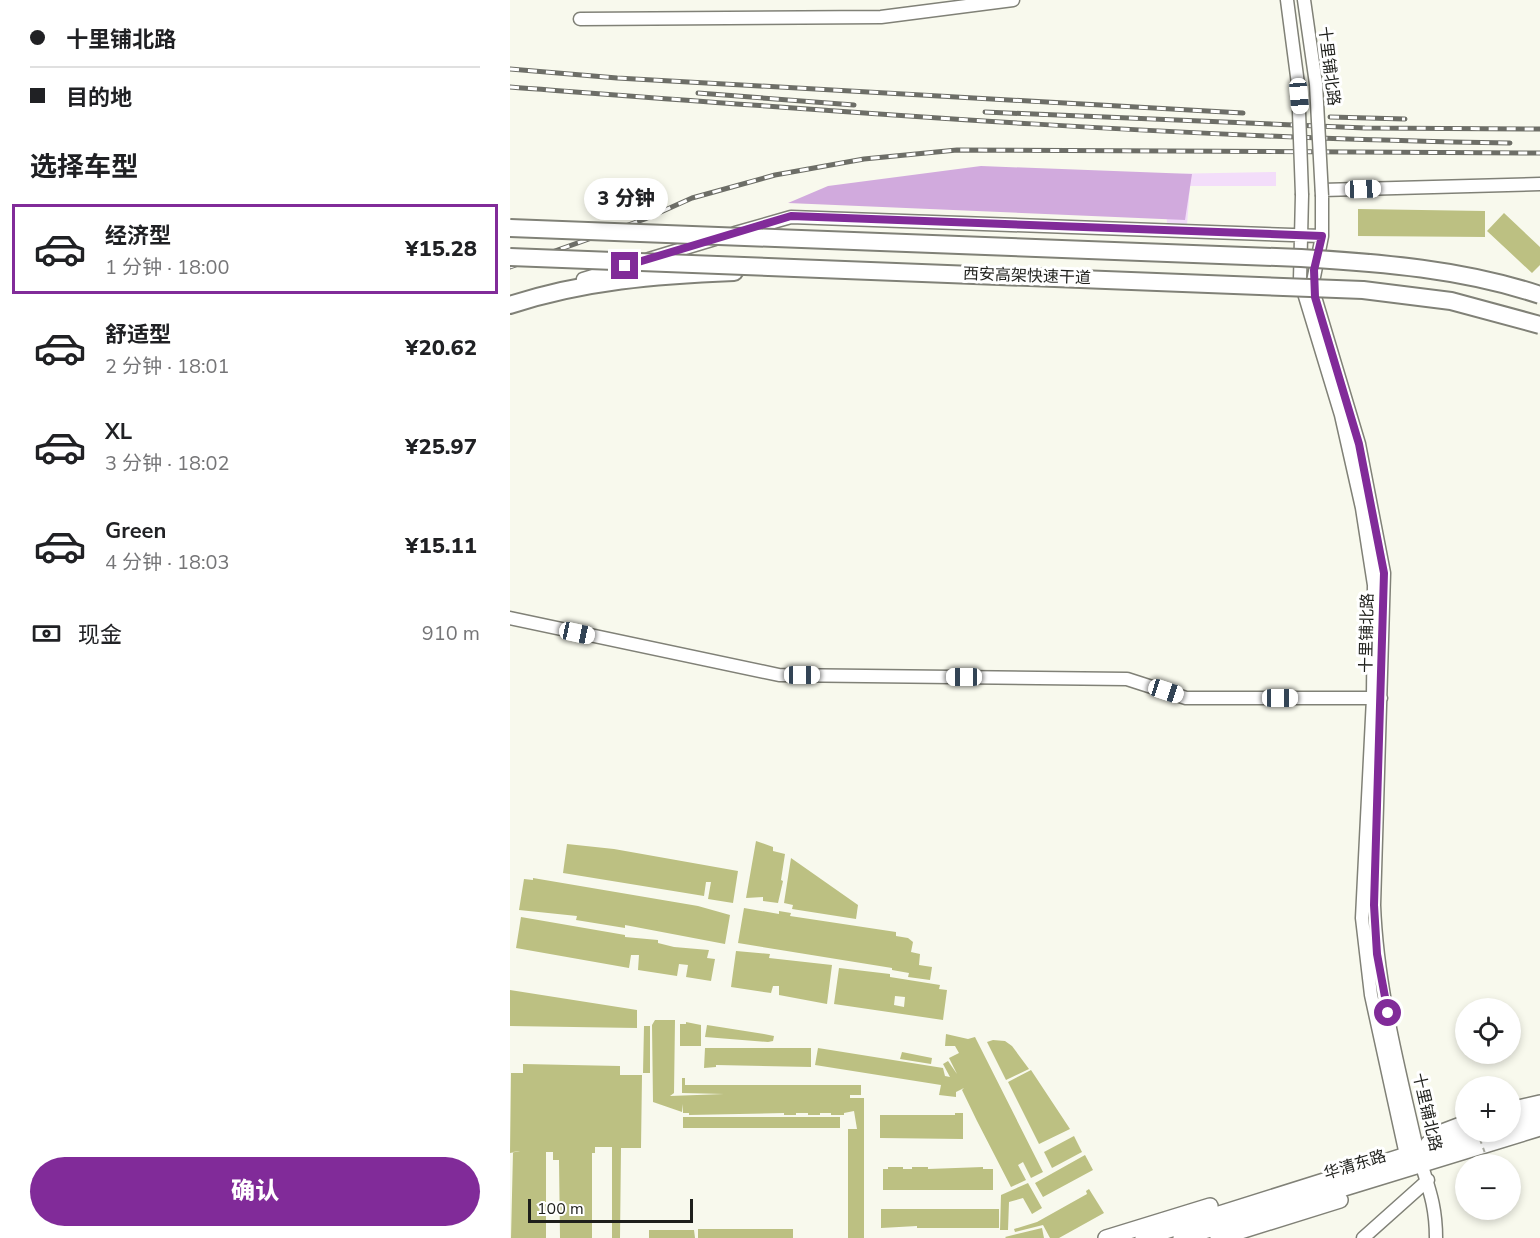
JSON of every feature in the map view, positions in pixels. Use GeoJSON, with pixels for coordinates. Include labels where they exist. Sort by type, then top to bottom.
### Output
{"type":"FeatureCollection","features":[{"type":"Feature","properties":{"kind":"highway","name":"西安高架快速干道"},"geometry":{"type":"LineString","coordinates":[[510,226],[1382,263],[1462,274],[1540,295]]}},
{"type":"Feature","properties":{"kind":"highway","name":"西安高架快速干道"},"geometry":{"type":"LineString","coordinates":[[510,257],[1363,290],[1451,301],[1540,325]]}},
{"type":"Feature","properties":{"kind":"highway"},"geometry":{"type":"LineString","coordinates":[[510,305],[614,280],[824,268]]}},
{"type":"Feature","properties":{"kind":"main road"},"geometry":{"type":"LineString","coordinates":[[1521,1107],[1540,1103]]}},
{"type":"Feature","properties":{"kind":"main road"},"geometry":{"type":"LineString","coordinates":[[1521,1119],[1540,1113]]}},
{"type":"Feature","properties":{"kind":"main road"},"geometry":{"type":"LineString","coordinates":[[1218,1238],[1382,1186],[1445,1131],[1455,1127]]}},
{"type":"Feature","properties":{"kind":"main road","name":"华清东路"},"geometry":{"type":"LineString","coordinates":[[1143,1238],[1366,1167],[1540,1128]]}},
{"type":"Feature","properties":{"kind":"main road","name":"华清东路"},"geometry":{"type":"LineString","coordinates":[[1181,1238],[1455,1142]]}},
{"type":"Feature","properties":{"kind":"main road"},"geometry":{"type":"LineString","coordinates":[[1106,1238],[1332,1168],[1366,1167]]}},
{"type":"Feature","properties":{"kind":"street"},"geometry":{"type":"LineString","coordinates":[[580,19],[881,17],[1013,0]]}},
{"type":"Feature","properties":{"kind":"street","name":"十里铺北路"},"geometry":{"type":"LineString","coordinates":[[1287,0],[1298,84],[1302,195],[1300,280],[1341,415],[1369,545],[1376,606],[1378,698]]}},
{"type":"Feature","properties":{"kind":"street","name":"十里铺北路"},"geometry":{"type":"LineString","coordinates":[[1304,0],[1316,84],[1322,194],[1322,236],[1314,270],[1315,297],[1359,444],[1383,567],[1378,698],[1375,941],[1415,1157],[1428,1180],[1434,1205],[1436,1238]]}},
{"type":"Feature","properties":{"kind":"street"},"geometry":{"type":"LineString","coordinates":[[1322,194],[1540,184]]}},
{"type":"Feature","properties":{"kind":"street"},"geometry":{"type":"LineString","coordinates":[[583,279],[791,216],[1322,236]]}},
{"type":"Feature","properties":{"kind":"street"},"geometry":{"type":"LineString","coordinates":[[510,618],[779,675],[1126,679],[1186,698],[1378,698]]}},
{"type":"Feature","properties":{"kind":"street"},"geometry":{"type":"LineString","coordinates":[[1363,1238],[1428,1180]]}},
{"type":"Feature","properties":{"kind":"shaded area"},"geometry":{"type":"Polygon","coordinates":[[[981,166],[1192,174],[1185,220],[788,203],[828,186],[981,166]]]}},
{"type":"Feature","properties":{"kind":"shaded area"},"geometry":{"type":"Polygon","coordinates":[[[1276,172],[1276,186],[1190,186],[1187,225],[1167,225],[1165,174],[1276,172]]]}},
{"type":"Feature","properties":{"kind":"building"},"geometry":{"type":"Polygon","coordinates":[[[1358,209],[1485,211],[1485,237],[1358,236],[1358,209]]]}},
{"type":"Feature","properties":{"kind":"building"},"geometry":{"type":"Polygon","coordinates":[[[1504,213],[1540,247],[1540,265],[1532,273],[1487,231],[1504,213]]]}},
{"type":"Feature","properties":{"kind":"building"},"geometry":{"type":"Polygon","coordinates":[[[756,841],[773,847],[773,851],[785,854],[781,880],[783,881],[778,903],[763,901],[763,897],[746,898],[756,841]]]}},
{"type":"Feature","properties":{"kind":"building"},"geometry":{"type":"Polygon","coordinates":[[[567,844],[614,849],[738,871],[733,903],[708,899],[711,882],[706,882],[704,896],[563,873],[567,844]]]}},
{"type":"Feature","properties":{"kind":"building"},"geometry":{"type":"Polygon","coordinates":[[[791,858],[858,905],[856,919],[792,909],[793,905],[784,903],[791,858]]]}},
{"type":"Feature","properties":{"kind":"building"},"geometry":{"type":"Polygon","coordinates":[[[533,878],[698,906],[730,915],[725,944],[625,925],[625,928],[576,920],[577,916],[519,910],[524,879],[533,880],[533,878]]]}},
{"type":"Feature","properties":{"kind":"building"},"geometry":{"type":"Polygon","coordinates":[[[744,908],[779,914],[779,911],[791,913],[790,916],[896,932],[896,936],[908,938],[913,942],[911,952],[920,954],[919,965],[932,967],[930,980],[908,977],[909,973],[892,970],[892,968],[738,943],[744,908]]]}},
{"type":"Feature","properties":{"kind":"building"},"geometry":{"type":"Polygon","coordinates":[[[521,917],[625,935],[625,937],[658,940],[658,943],[674,947],[709,950],[707,958],[715,959],[711,981],[686,977],[688,965],[679,964],[677,976],[638,970],[639,955],[631,955],[629,968],[516,948],[521,917]]]}},
{"type":"Feature","properties":{"kind":"building"},"geometry":{"type":"Polygon","coordinates":[[[736,951],[770,954],[769,958],[832,965],[827,1004],[779,995],[779,986],[773,986],[771,993],[731,987],[736,951]]]}},
{"type":"Feature","properties":{"kind":"building"},"geometry":{"type":"Polygon","coordinates":[[[839,968],[890,974],[890,977],[940,985],[939,989],[947,990],[943,1020],[834,1004],[839,968]],[[895,996],[894,1005],[904,1007],[905,997],[895,996]]]}},
{"type":"Feature","properties":{"kind":"building"},"geometry":{"type":"Polygon","coordinates":[[[510,990],[637,1010],[637,1028],[510,1026],[510,990]]]}},
{"type":"Feature","properties":{"kind":"building"},"geometry":{"type":"Polygon","coordinates":[[[655,1020],[675,1020],[674,1093],[670,1096],[724,1094],[682,1093],[682,1078],[685,1078],[685,1085],[861,1085],[861,1095],[850,1095],[850,1098],[864,1098],[864,1238],[848,1238],[848,1129],[857,1129],[854,1111],[844,1113],[844,1115],[796,1113],[796,1115],[784,1115],[784,1113],[689,1115],[689,1113],[683,1113],[683,1104],[682,1112],[653,1102],[652,1025],[655,1020]]]}},
{"type":"Feature","properties":{"kind":"building"},"geometry":{"type":"Polygon","coordinates":[[[686,1022],[701,1025],[701,1046],[680,1046],[680,1024],[686,1024],[686,1022]]]}},
{"type":"Feature","properties":{"kind":"building"},"geometry":{"type":"Polygon","coordinates":[[[707,1025],[774,1036],[773,1041],[705,1037],[707,1025]]]}},
{"type":"Feature","properties":{"kind":"building"},"geometry":{"type":"Polygon","coordinates":[[[644,1026],[650,1026],[650,1073],[643,1073],[644,1026]]]}},
{"type":"Feature","properties":{"kind":"building"},"geometry":{"type":"Polygon","coordinates":[[[946,1034],[968,1039],[975,1037],[1043,1172],[1031,1178],[1023,1162],[1018,1165],[1026,1180],[1011,1187],[962,1090],[964,1088],[956,1092],[956,1097],[939,1095],[941,1085],[815,1065],[818,1048],[943,1068],[945,1076],[950,1077],[943,1064],[948,1061],[957,1074],[949,1058],[959,1053],[955,1046],[945,1046],[946,1034]]]}},
{"type":"Feature","properties":{"kind":"building"},"geometry":{"type":"Polygon","coordinates":[[[1005,1041],[1012,1046],[1029,1069],[1006,1080],[987,1042],[1005,1041]]]}},
{"type":"Feature","properties":{"kind":"building"},"geometry":{"type":"Polygon","coordinates":[[[705,1048],[811,1048],[811,1067],[716,1065],[716,1067],[704,1068],[705,1048]]]}},
{"type":"Feature","properties":{"kind":"building"},"geometry":{"type":"Polygon","coordinates":[[[902,1052],[932,1058],[931,1064],[900,1059],[902,1052]]]}},
{"type":"Feature","properties":{"kind":"building"},"geometry":{"type":"Polygon","coordinates":[[[523,1064],[620,1066],[620,1075],[642,1075],[641,1148],[621,1148],[620,1238],[612,1238],[612,1147],[595,1147],[595,1153],[592,1153],[592,1238],[560,1238],[559,1160],[553,1160],[553,1152],[546,1152],[546,1238],[511,1238],[513,1152],[510,1153],[511,1073],[523,1073],[523,1064]]]}},
{"type":"Feature","properties":{"kind":"building"},"geometry":{"type":"Polygon","coordinates":[[[1031,1070],[1070,1129],[1039,1144],[1008,1082],[1031,1070]]]}},
{"type":"Feature","properties":{"kind":"building"},"geometry":{"type":"Polygon","coordinates":[[[955,1113],[963,1113],[963,1139],[880,1138],[880,1115],[955,1115],[955,1113]]]}},
{"type":"Feature","properties":{"kind":"building"},"geometry":{"type":"Polygon","coordinates":[[[683,1117],[840,1117],[840,1128],[683,1128],[683,1117]]]}},
{"type":"Feature","properties":{"kind":"building"},"geometry":{"type":"Polygon","coordinates":[[[1074,1136],[1082,1152],[1052,1168],[1044,1152],[1074,1136]]]}},
{"type":"Feature","properties":{"kind":"building"},"geometry":{"type":"Polygon","coordinates":[[[1085,1155],[1093,1170],[1043,1197],[1035,1183],[1085,1155]]]}},
{"type":"Feature","properties":{"kind":"building"},"geometry":{"type":"Polygon","coordinates":[[[888,1167],[912,1169],[912,1167],[928,1167],[928,1169],[983,1167],[983,1169],[993,1169],[993,1190],[883,1190],[883,1169],[888,1169],[888,1167]]]}},
{"type":"Feature","properties":{"kind":"building"},"geometry":{"type":"Polygon","coordinates":[[[1028,1183],[1042,1208],[1032,1214],[1023,1198],[1009,1202],[1008,1230],[1000,1230],[1001,1195],[1028,1183]]]}},
{"type":"Feature","properties":{"kind":"building"},"geometry":{"type":"Polygon","coordinates":[[[1089,1189],[1104,1213],[1059,1238],[1050,1238],[1043,1225],[1015,1232],[1014,1229],[1037,1222],[1087,1194],[1086,1191],[1089,1189]]]}},
{"type":"Feature","properties":{"kind":"building"},"geometry":{"type":"Polygon","coordinates":[[[881,1209],[999,1209],[999,1228],[917,1228],[917,1226],[881,1228],[881,1209]]]}},
{"type":"Feature","properties":{"kind":"building"},"geometry":{"type":"Polygon","coordinates":[[[1042,1228],[1044,1238],[1005,1237],[1042,1228]]]}},
{"type":"Feature","properties":{"kind":"building"},"geometry":{"type":"Polygon","coordinates":[[[698,1229],[793,1229],[793,1238],[698,1238],[698,1229]]]}},
{"type":"Feature","properties":{"kind":"building"},"geometry":{"type":"Polygon","coordinates":[[[649,1230],[694,1230],[695,1238],[649,1238],[649,1230]]]}},
{"type":"Feature","properties":{"kind":"railway"},"geometry":{"type":"LineString","coordinates":[[510,69],[617,78],[1243,113]]}},
{"type":"Feature","properties":{"kind":"railway"},"geometry":{"type":"LineString","coordinates":[[510,87],[1135,130],[1510,143]]}},
{"type":"Feature","properties":{"kind":"railway"},"geometry":{"type":"LineString","coordinates":[[698,93],[854,105]]}},
{"type":"Feature","properties":{"kind":"railway"},"geometry":{"type":"LineString","coordinates":[[985,112],[1365,128],[1540,129]]}},
{"type":"Feature","properties":{"kind":"railway"},"geometry":{"type":"LineString","coordinates":[[1330,117],[1405,119]]}},
{"type":"Feature","properties":{"kind":"railway"},"geometry":{"type":"LineString","coordinates":[[510,267],[645,219],[692,198],[775,175],[864,159],[957,150],[1540,153]]}},
{"type":"Feature","properties":{"kind":"route"},"geometry":{"type":"LineString","coordinates":[[625,266],[791,216],[1322,236],[1314,270],[1315,297],[1332,346],[1359,444],[1384,573],[1374,905],[1375,941],[1388,1013]]}}]}
